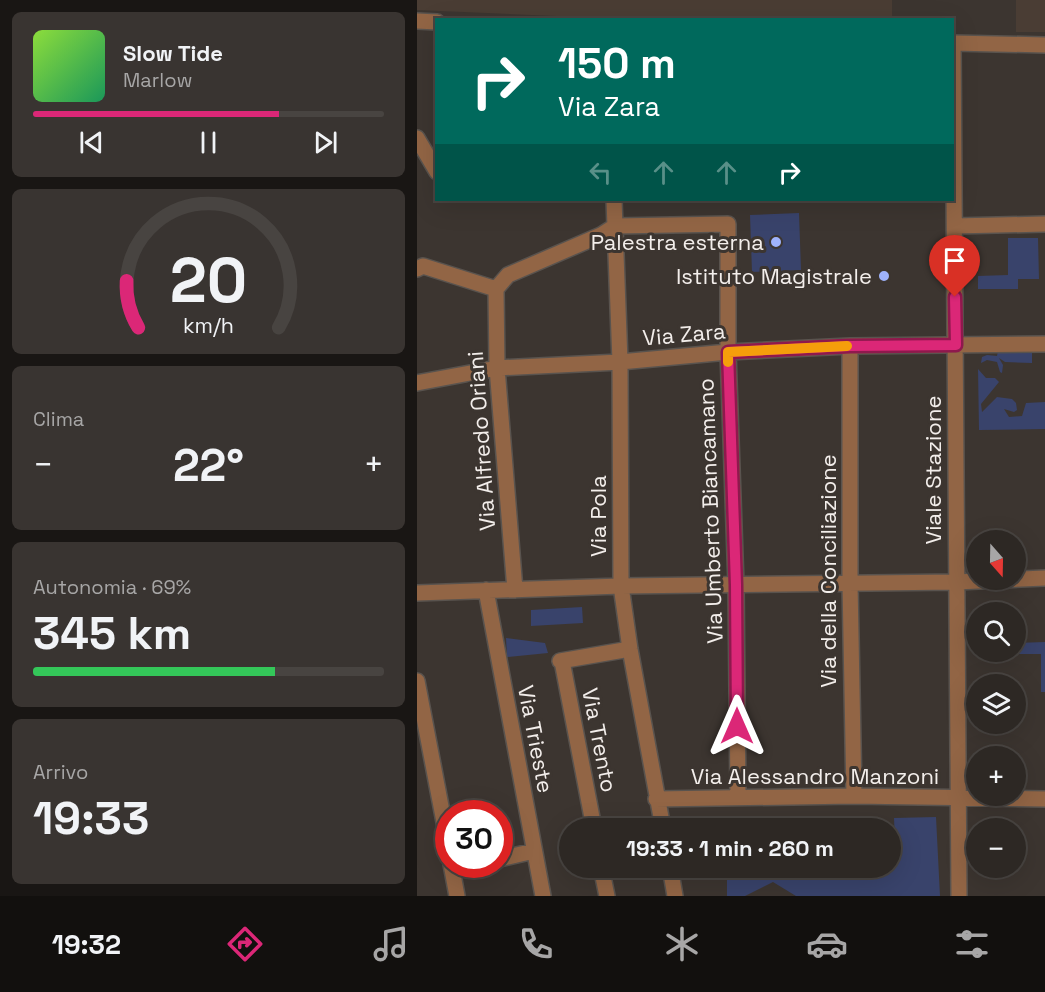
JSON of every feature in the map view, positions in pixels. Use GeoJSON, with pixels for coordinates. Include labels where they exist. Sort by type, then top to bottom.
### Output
{"type":"FeatureCollection","features":[{"type":"Feature","properties":{"kind":"street"},"geometry":{"type":"LineString","coordinates":[[417,21],[435,22]]}},
{"type":"Feature","properties":{"kind":"street"},"geometry":{"type":"LineString","coordinates":[[954,43],[1045,45]]}},
{"type":"Feature","properties":{"kind":"street"},"geometry":{"type":"LineString","coordinates":[[417,138],[435,169]]}},
{"type":"Feature","properties":{"kind":"street","name":"Viale Stazione"},"geometry":{"type":"LineString","coordinates":[[954,166],[955,582],[959,896]]}},
{"type":"Feature","properties":{"kind":"street","name":"Via Pola"},"geometry":{"type":"LineString","coordinates":[[614,201],[620,362],[621,586],[661,818]]}},
{"type":"Feature","properties":{"kind":"street","name":"Via Umberto Biancamano"},"geometry":{"type":"LineString","coordinates":[[615,226],[728,224],[728,352],[736,585],[738,797]]}},
{"type":"Feature","properties":{"kind":"street"},"geometry":{"type":"LineString","coordinates":[[955,226],[1045,224]]}},
{"type":"Feature","properties":{"kind":"street"},"geometry":{"type":"LineString","coordinates":[[417,269],[423,266],[496,289],[508,275],[601,235],[615,226]]}},
{"type":"Feature","properties":{"kind":"street","name":"Via Alfredo Oriani"},"geometry":{"type":"LineString","coordinates":[[496,289],[497,368],[515,590]]}},
{"type":"Feature","properties":{"kind":"street","name":"Via Zara"},"geometry":{"type":"LineString","coordinates":[[417,383],[497,368],[620,362],[728,352],[850,346],[1045,344]]}},
{"type":"Feature","properties":{"kind":"street","name":"Via della Conciliazione"},"geometry":{"type":"LineString","coordinates":[[850,346],[850,583],[854,796]]}},
{"type":"Feature","properties":{"kind":"street"},"geometry":{"type":"LineString","coordinates":[[417,594],[621,586],[955,582],[1045,578]]}},
{"type":"Feature","properties":{"kind":"street","name":"Via Trieste"},"geometry":{"type":"LineString","coordinates":[[486,590],[543,896]]}},
{"type":"Feature","properties":{"kind":"street","name":"Via Trento"},"geometry":{"type":"LineString","coordinates":[[592,818],[561,661],[630,649]]}},
{"type":"Feature","properties":{"kind":"street"},"geometry":{"type":"LineString","coordinates":[[417,681],[423,740],[437,800]]}},
{"type":"Feature","properties":{"kind":"street","name":"Via Alessandro Manzoni"},"geometry":{"type":"LineString","coordinates":[[657,800],[854,796],[1045,799]]}},
{"type":"Feature","properties":{"kind":"street"},"geometry":{"type":"LineString","coordinates":[[513,856],[534,851]]}},
{"type":"Feature","properties":{"kind":"street"},"geometry":{"type":"LineString","coordinates":[[454,878],[457,896]]}},
{"type":"Feature","properties":{"kind":"street"},"geometry":{"type":"LineString","coordinates":[[603,878],[607,896]]}},
{"type":"Feature","properties":{"kind":"street"},"geometry":{"type":"LineString","coordinates":[[672,878],[675,896]]}},
{"type":"Feature","properties":{"kind":"shaded area"},"geometry":{"type":"Polygon","coordinates":[[[417,0],[892,0],[892,18],[605,18],[417,10],[417,0]]]}},
{"type":"Feature","properties":{"kind":"shaded area"},"geometry":{"type":"Polygon","coordinates":[[[1016,0],[1045,0],[1045,32],[1016,32],[1016,0]]]}},
{"type":"Feature","properties":{"kind":"shaded area","name":"Palestra esterna"},"geometry":{"type":"Polygon","coordinates":[[[799,213],[801,270],[752,272],[750,215],[799,213]]]}},
{"type":"Feature","properties":{"kind":"shaded area"},"geometry":{"type":"Polygon","coordinates":[[[1008,238],[1038,238],[1039,279],[1018,279],[1018,289],[978,289],[978,276],[1008,275],[1008,238]]]}},
{"type":"Feature","properties":{"kind":"shaded area"},"geometry":{"type":"Polygon","coordinates":[[[1032,350],[1032,363],[1005,362],[999,358],[1003,365],[1002,373],[997,362],[987,360],[981,363],[982,357],[997,356],[998,351],[1032,350]]]}},
{"type":"Feature","properties":{"kind":"shaded area"},"geometry":{"type":"Polygon","coordinates":[[[978,369],[986,378],[995,378],[999,382],[981,404],[982,412],[997,397],[1012,399],[1016,403],[1017,410],[1014,412],[1004,409],[1009,417],[1022,416],[1026,403],[1045,402],[1045,429],[979,430],[978,369]]]}},
{"type":"Feature","properties":{"kind":"shaded area"},"geometry":{"type":"Polygon","coordinates":[[[582,607],[583,623],[531,626],[531,610],[582,607]]]}},
{"type":"Feature","properties":{"kind":"shaded area"},"geometry":{"type":"Polygon","coordinates":[[[506,638],[545,643],[548,653],[507,657],[506,638]]]}},
{"type":"Feature","properties":{"kind":"shaded area"},"geometry":{"type":"Polygon","coordinates":[[[1045,642],[1045,692],[1041,692],[1041,654],[1026,654],[1026,643],[1045,642]]]}},
{"type":"Feature","properties":{"kind":"shaded area"},"geometry":{"type":"Polygon","coordinates":[[[936,817],[940,896],[796,896],[773,882],[745,896],[727,896],[727,878],[901,878],[901,818],[894,818],[936,817]]]}},
{"type":"Feature","properties":{"kind":"slow traffic"},"geometry":{"type":"LineString","coordinates":[[728,362],[728,352],[847,346]]}},
{"type":"Feature","properties":{"kind":"place","name":"Palestra esterna"},"geometry":{"type":"Point","coordinates":[776,242]}},
{"type":"Feature","properties":{"kind":"place","name":"Istituto Magistrale"},"geometry":{"type":"Point","coordinates":[884,276]}},
{"type":"Feature","properties":{"kind":"route"},"geometry":{"type":"LineString","coordinates":[[737,726],[736,585],[728,352],[850,346],[956,345],[955,297]]}}]}
